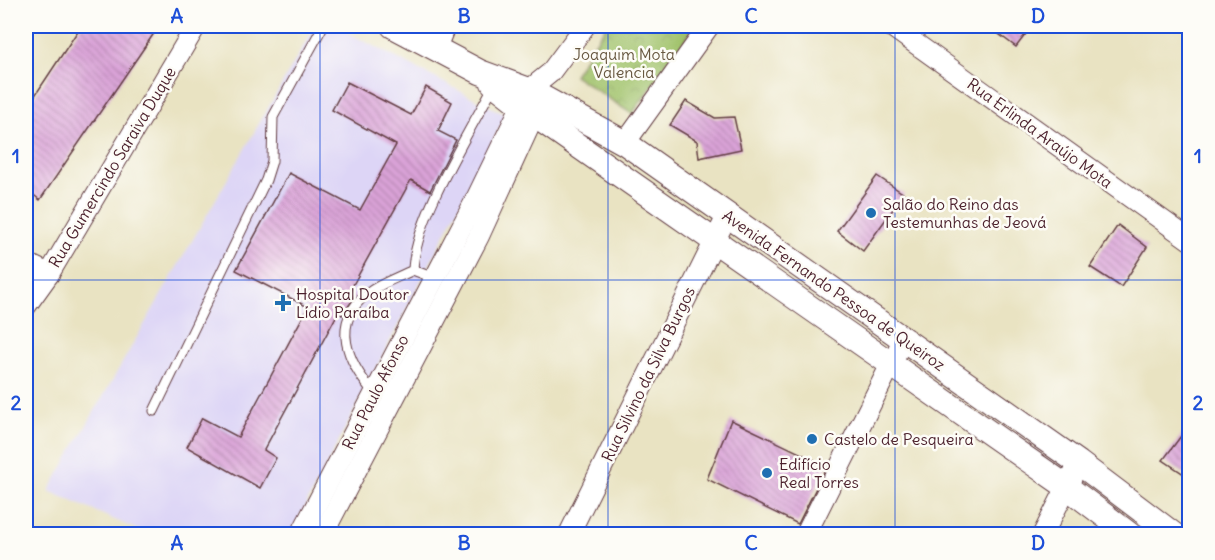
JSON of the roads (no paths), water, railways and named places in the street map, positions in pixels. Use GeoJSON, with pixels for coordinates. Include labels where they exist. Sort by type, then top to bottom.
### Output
{"type":"FeatureCollection","features":[{"type":"Feature","properties":{"kind":"street","name":"Rua Gumercindo Saraiva Duque"},"geometry":{"type":"LineString","coordinates":[[26,306],[49,274],[196,26]]}},
{"type":"Feature","properties":{"kind":"street","name":"Avenida Fernando Pessoa de Queiroz"},"geometry":{"type":"LineString","coordinates":[[393,26],[532,102],[625,143],[1079,463],[1173,534]]}},
{"type":"Feature","properties":{"kind":"street"},"geometry":{"type":"LineString","coordinates":[[436,48],[445,26]]}},
{"type":"Feature","properties":{"kind":"street"},"geometry":{"type":"LineString","coordinates":[[532,102],[550,73],[585,26]]}},
{"type":"Feature","properties":{"kind":"street"},"geometry":{"type":"LineString","coordinates":[[625,143],[709,26]]}},
{"type":"Feature","properties":{"kind":"street","name":"Rua Erlinda Araújo Mota"},"geometry":{"type":"LineString","coordinates":[[891,26],[1190,240]]}},
{"type":"Feature","properties":{"kind":"street","name":"Avenida Fernando Pessoa de Queiroz"},"geometry":{"type":"LineString","coordinates":[[532,102],[714,241],[1067,487],[1129,534]]}},
{"type":"Feature","properties":{"kind":"street","name":"Rua Paulo Afonso"},"geometry":{"type":"LineString","coordinates":[[301,534],[474,202],[532,102]]}},
{"type":"Feature","properties":{"kind":"street","name":"Rua Paulo Afonso"},"geometry":{"type":"LineString","coordinates":[[323,534],[452,289],[532,102]]}},
{"type":"Feature","properties":{"kind":"street","name":"Rua Silvino da Silva Burgos"},"geometry":{"type":"LineString","coordinates":[[569,534],[728,214]]}},
{"type":"Feature","properties":{"kind":"street"},"geometry":{"type":"LineString","coordinates":[[26,263],[49,274]]}},
{"type":"Feature","properties":{"kind":"street"},"geometry":{"type":"LineString","coordinates":[[434,278],[452,289]]}},
{"type":"Feature","properties":{"kind":"street"},"geometry":{"type":"LineString","coordinates":[[806,534],[903,340]]}},
{"type":"Feature","properties":{"kind":"street"},"geometry":{"type":"LineString","coordinates":[[355,430],[374,438]]}},
{"type":"Feature","properties":{"kind":"street"},"geometry":{"type":"LineString","coordinates":[[1043,534],[1079,463]]}},
{"type":"Feature","properties":{"kind":"lane"},"geometry":{"type":"LineString","coordinates":[[154,411],[266,180],[272,161],[273,117],[323,26]]}},
{"type":"Feature","properties":{"kind":"lane"},"geometry":{"type":"LineString","coordinates":[[413,270],[414,249],[425,218],[491,78]]}},
{"type":"Feature","properties":{"kind":"lane"},"geometry":{"type":"LineString","coordinates":[[374,393],[360,378],[346,347],[344,327],[353,308],[368,293],[413,270],[434,278]]}},
{"type":"Feature","properties":{"kind":"place","name":"Salão do Reino das Testemunhas de Jeová"},"geometry":{"type":"Point","coordinates":[871,213]}},
{"type":"Feature","properties":{"kind":"place","name":"Hospital Doutor Lídio Paraíba"},"geometry":{"type":"Point","coordinates":[283,303]}},
{"type":"Feature","properties":{"kind":"place","name":"Castelo de Pesqueira"},"geometry":{"type":"Point","coordinates":[812,439]}},
{"type":"Feature","properties":{"kind":"place","name":"Edifício Real Torres"},"geometry":{"type":"Point","coordinates":[767,473]}},
{"type":"Feature","properties":{"kind":"park label","name":"Joaquim Mota Valencia"},"geometry":{"type":"Point","coordinates":[624,63]}}]}
